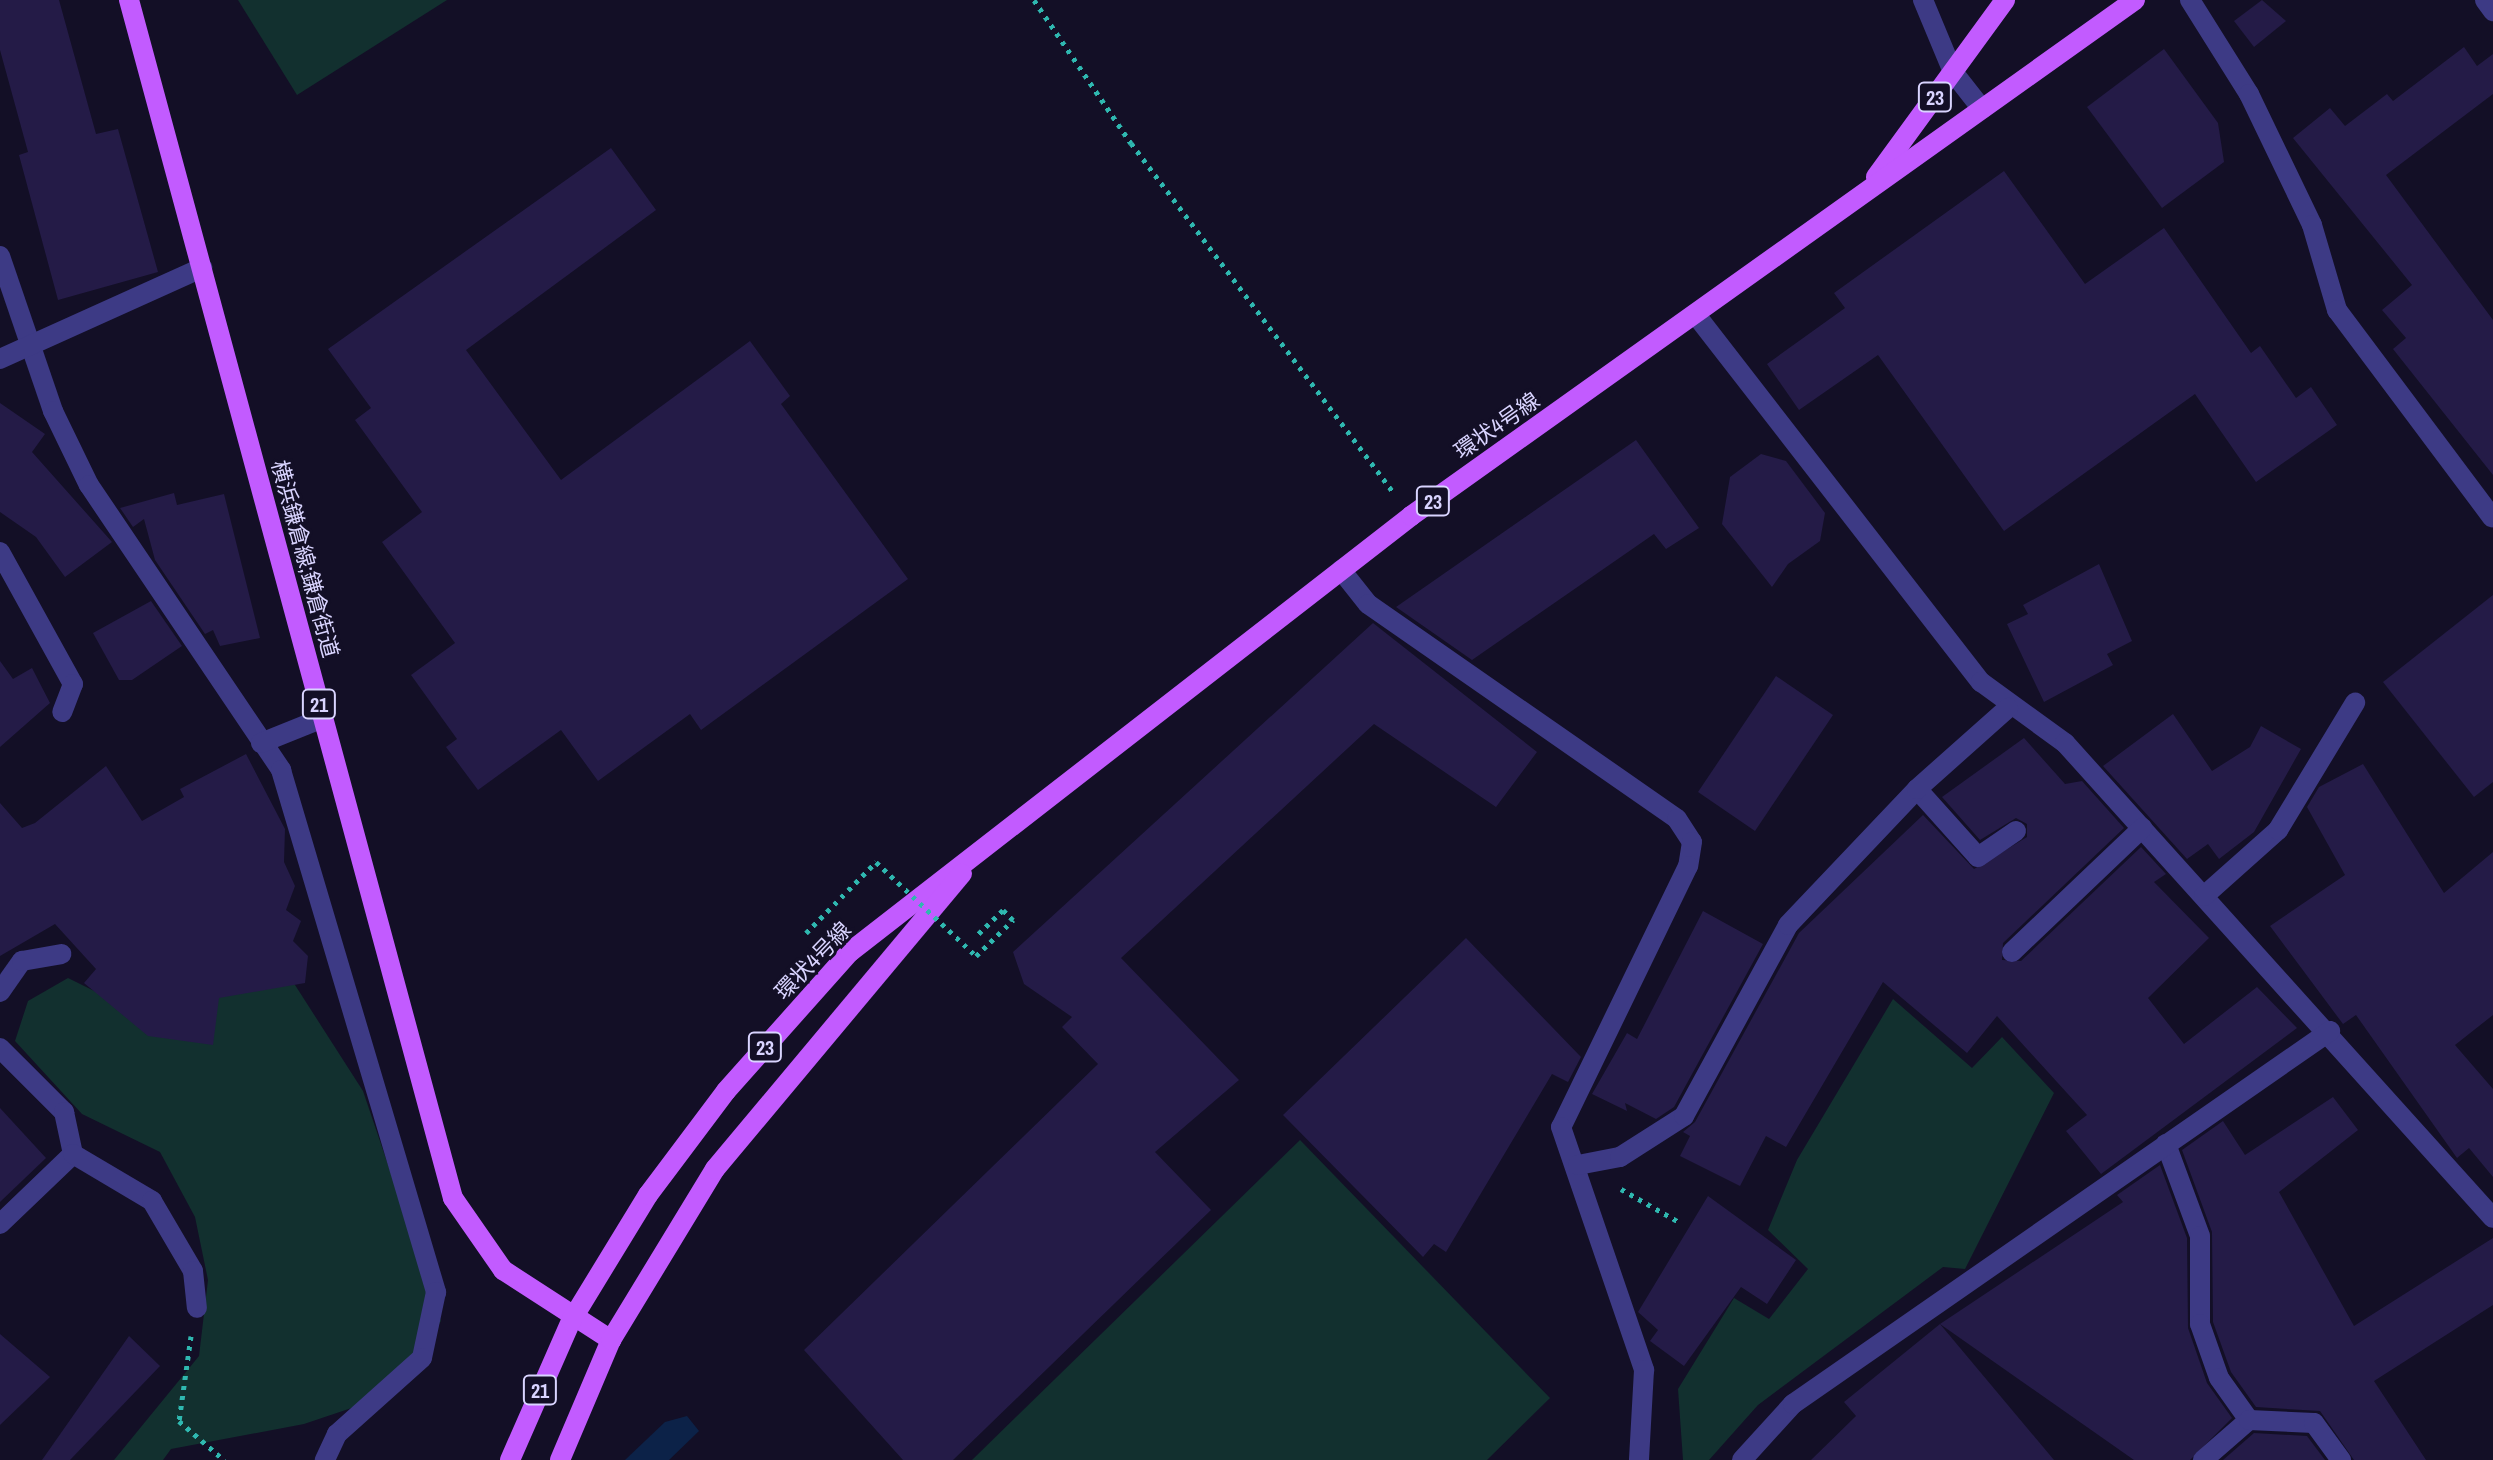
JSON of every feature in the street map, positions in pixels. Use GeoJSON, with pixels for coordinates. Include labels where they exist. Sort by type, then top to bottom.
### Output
{"type":"FeatureCollection","features":[{"type":"Feature","properties":{"kind":"main road","name":"横浜鎌倉線;鎌倉街道"},"geometry":{"type":"LineString","coordinates":[[129,0],[453,1198],[503,1270],[571,1321],[611,1340]]}},
{"type":"Feature","properties":{"kind":"main road","name":"環状4号線"},"geometry":{"type":"LineString","coordinates":[[1864,193],[2005,0]]}},
{"type":"Feature","properties":{"kind":"main road","name":"環状4号線"},"geometry":{"type":"LineString","coordinates":[[571,1321],[648,1195],[736,1080],[850,952],[1011,822],[1411,516],[2135,0]]}},
{"type":"Feature","properties":{"kind":"main road","name":"環状4号線"},"geometry":{"type":"LineString","coordinates":[[611,1340],[715,1169],[849,1001],[1011,822]]}},
{"type":"Feature","properties":{"kind":"main road","name":"21"},"geometry":{"type":"LineString","coordinates":[[510,1460],[571,1321]]}},
{"type":"Feature","properties":{"kind":"main road","name":"21"},"geometry":{"type":"LineString","coordinates":[[560,1460],[611,1340]]}},
{"type":"Feature","properties":{"kind":"street"},"geometry":{"type":"LineString","coordinates":[[1923,0],[1953,72],[1982,109]]}},
{"type":"Feature","properties":{"kind":"street"},"geometry":{"type":"LineString","coordinates":[[2190,0],[2249,94],[2306,211],[2337,310],[2492,517]]}},
{"type":"Feature","properties":{"kind":"street"},"geometry":{"type":"LineString","coordinates":[[2485,0],[2493,11]]}},
{"type":"Feature","properties":{"kind":"street"},"geometry":{"type":"LineString","coordinates":[[0,256],[89,485],[281,770],[436,1292],[422,1358],[337,1434],[325,1460]]}},
{"type":"Feature","properties":{"kind":"street"},"geometry":{"type":"LineString","coordinates":[[0,359],[31,341],[202,268]]}},
{"type":"Feature","properties":{"kind":"street"},"geometry":{"type":"LineString","coordinates":[[1696,315],[1918,607],[2008,708],[2065,743],[2330,1031],[2493,1218]]}},
{"type":"Feature","properties":{"kind":"street"},"geometry":{"type":"LineString","coordinates":[[0,552],[73,684],[62,712]]}},
{"type":"Feature","properties":{"kind":"street"},"geometry":{"type":"LineString","coordinates":[[1341,570],[1368,604],[1677,819],[1692,842],[1688,866],[1561,1127],[1578,1165],[1596,1243],[1644,1370],[1639,1460]]}},
{"type":"Feature","properties":{"kind":"street"},"geometry":{"type":"LineString","coordinates":[[2204,896],[2278,830],[2355,703]]}},
{"type":"Feature","properties":{"kind":"street"},"geometry":{"type":"LineString","coordinates":[[1578,1165],[1620,1157],[1684,1116],[1788,925],[1917,789],[2008,708]]}},
{"type":"Feature","properties":{"kind":"street"},"geometry":{"type":"LineString","coordinates":[[261,743],[323,718]]}},
{"type":"Feature","properties":{"kind":"street"},"geometry":{"type":"LineString","coordinates":[[1917,789],[1978,857],[2016,831]]}},
{"type":"Feature","properties":{"kind":"street"},"geometry":{"type":"LineString","coordinates":[[2012,952],[2142,828]]}},
{"type":"Feature","properties":{"kind":"street"},"geometry":{"type":"LineString","coordinates":[[0,992],[22,961],[61,954]]}},
{"type":"Feature","properties":{"kind":"street"},"geometry":{"type":"LineString","coordinates":[[1742,1460],[1793,1404],[2330,1031]]}},
{"type":"Feature","properties":{"kind":"street"},"geometry":{"type":"LineString","coordinates":[[0,1048],[64,1112],[73,1154],[152,1201],[193,1271],[197,1308]]}},
{"type":"Feature","properties":{"kind":"street"},"geometry":{"type":"LineString","coordinates":[[2166,1144],[2200,1236],[2200,1324],[2219,1378],[2249,1420]]}},
{"type":"Feature","properties":{"kind":"street"},"geometry":{"type":"LineString","coordinates":[[0,1224],[73,1154]]}},
{"type":"Feature","properties":{"kind":"street"},"geometry":{"type":"LineString","coordinates":[[2203,1460],[2249,1420],[2314,1423],[2341,1460]]}},
{"type":"Feature","properties":{"kind":"path"},"geometry":{"type":"LineString","coordinates":[[1034,0],[1131,143],[1256,300],[1411,516]]}},
{"type":"Feature","properties":{"kind":"path"},"geometry":{"type":"LineString","coordinates":[[806,933],[876,862],[976,956],[1013,920],[1003,910],[975,937]]}},
{"type":"Feature","properties":{"kind":"path"},"geometry":{"type":"LineString","coordinates":[[1578,1165],[1679,1222]]}},
{"type":"Feature","properties":{"kind":"path"},"geometry":{"type":"LineString","coordinates":[[197,1308],[179,1421],[224,1460]]}},
{"type":"Feature","properties":{"kind":"green space"},"geometry":{"type":"Polygon","coordinates":[[[238,0],[447,0],[297,95],[238,0]]]}},
{"type":"Feature","properties":{"kind":"green space"},"geometry":{"type":"Polygon","coordinates":[[[279,960],[363,1091],[441,1321],[396,1393],[304,1424],[171,1449],[163,1460],[114,1460],[199,1356],[208,1280],[195,1217],[160,1152],[82,1114],[15,1041],[28,1001],[68,978],[167,1027],[279,960]]]}},
{"type":"Feature","properties":{"kind":"green space"},"geometry":{"type":"Polygon","coordinates":[[[1893,999],[1972,1068],[2002,1037],[2054,1093],[1965,1269],[1943,1267],[1758,1405],[1709,1460],[1683,1460],[1678,1389],[1734,1298],[1769,1319],[1808,1269],[1768,1230],[1797,1160],[1893,999]]]}},
{"type":"Feature","properties":{"kind":"green space"},"geometry":{"type":"Polygon","coordinates":[[[1300,1140],[1550,1398],[1487,1460],[972,1460],[1300,1140]]]}},
{"type":"Feature","properties":{"kind":"water"},"geometry":{"type":"Polygon","coordinates":[[[687,1416],[699,1431],[669,1460],[625,1460],[665,1422],[687,1416]]]}},
{"type":"Feature","properties":{"kind":"building"},"geometry":{"type":"Polygon","coordinates":[[[0,0],[59,0],[96,134],[118,129],[158,272],[58,300],[19,155],[28,152],[0,50],[0,0]]]}},
{"type":"Feature","properties":{"kind":"building"},"geometry":{"type":"Polygon","coordinates":[[[2262,0],[2286,21],[2254,47],[2234,21],[2262,0]]]}},
{"type":"Feature","properties":{"kind":"building"},"geometry":{"type":"Polygon","coordinates":[[[2464,47],[2477,66],[2493,54],[2493,94],[2386,175],[2493,320],[2493,475],[2393,349],[2406,338],[2382,310],[2412,285],[2293,138],[2330,108],[2345,126],[2387,94],[2393,101],[2464,47]]]}},
{"type":"Feature","properties":{"kind":"building"},"geometry":{"type":"Polygon","coordinates":[[[2164,49],[2218,123],[2224,162],[2162,208],[2087,107],[2164,49]]]}},
{"type":"Feature","properties":{"kind":"building"},"geometry":{"type":"Polygon","coordinates":[[[611,148],[656,210],[466,350],[561,480],[750,341],[790,396],[781,404],[908,579],[701,730],[690,714],[598,781],[561,730],[478,790],[446,747],[457,739],[411,675],[455,643],[382,542],[422,512],[355,420],[371,408],[328,349],[611,148]]]}},
{"type":"Feature","properties":{"kind":"building"},"geometry":{"type":"Polygon","coordinates":[[[2004,171],[2085,284],[2164,228],[2251,353],[2260,346],[2296,398],[2311,387],[2337,425],[2256,482],[2195,394],[2004,531],[1878,355],[1799,410],[1767,364],[1845,308],[1834,293],[2004,171]]]}},
{"type":"Feature","properties":{"kind":"building"},"geometry":{"type":"Polygon","coordinates":[[[0,403],[45,434],[32,452],[112,542],[65,577],[36,537],[0,512],[0,403]]]}},
{"type":"Feature","properties":{"kind":"building"},"geometry":{"type":"Polygon","coordinates":[[[1636,440],[1699,528],[1666,549],[1654,534],[1472,660],[1396,607],[1636,440]]]}},
{"type":"Feature","properties":{"kind":"building"},"geometry":{"type":"Polygon","coordinates":[[[1761,454],[1786,461],[1825,513],[1820,541],[1788,564],[1772,587],[1722,524],[1730,477],[1761,454]]]}},
{"type":"Feature","properties":{"kind":"building"},"geometry":{"type":"Polygon","coordinates":[[[174,493],[177,505],[224,494],[260,638],[220,646],[213,630],[205,634],[155,560],[144,519],[133,527],[120,508],[174,493]]]}},
{"type":"Feature","properties":{"kind":"building"},"geometry":{"type":"Polygon","coordinates":[[[2099,564],[2132,641],[2107,654],[2113,665],[2044,702],[2007,624],[2028,614],[2023,605],[2099,564]]]}},
{"type":"Feature","properties":{"kind":"building"},"geometry":{"type":"Polygon","coordinates":[[[2493,595],[2493,782],[2474,797],[2383,682],[2493,595]]]}},
{"type":"Feature","properties":{"kind":"building"},"geometry":{"type":"Polygon","coordinates":[[[151,601],[182,646],[132,680],[119,680],[93,633],[151,601]]]}},
{"type":"Feature","properties":{"kind":"building"},"geometry":{"type":"Polygon","coordinates":[[[1373,623],[1537,752],[1496,807],[1374,724],[1121,958],[1239,1080],[1155,1152],[1211,1210],[953,1460],[903,1460],[804,1350],[1098,1064],[1062,1027],[1072,1017],[1024,984],[1013,952],[1373,623]]]}},
{"type":"Feature","properties":{"kind":"building"},"geometry":{"type":"Polygon","coordinates":[[[0,661],[13,679],[32,668],[50,703],[0,747],[0,661]]]}},
{"type":"Feature","properties":{"kind":"building"},"geometry":{"type":"Polygon","coordinates":[[[1776,676],[1833,715],[1755,831],[1698,792],[1776,676]]]}},
{"type":"Feature","properties":{"kind":"building"},"geometry":{"type":"Polygon","coordinates":[[[2173,714],[2212,771],[2250,747],[2261,726],[2301,749],[2254,832],[2219,859],[2208,844],[2187,859],[2103,766],[2173,714]]]}},
{"type":"Feature","properties":{"kind":"building"},"geometry":{"type":"Polygon","coordinates":[[[2024,738],[2065,784],[2082,781],[2124,828],[2003,943],[2002,960],[2021,961],[2141,847],[2166,874],[2154,882],[2209,938],[2148,998],[2184,1044],[2257,987],[2297,1028],[2101,1174],[2066,1131],[2087,1115],[1997,1016],[1967,1053],[1883,982],[1786,1147],[1766,1136],[1740,1186],[1680,1156],[1690,1136],[1683,1132],[1695,1122],[1799,933],[1923,815],[1974,869],[2027,837],[2027,824],[2016,818],[1980,840],[1942,797],[2024,738]]]}},
{"type":"Feature","properties":{"kind":"building"},"geometry":{"type":"Polygon","coordinates":[[[246,754],[285,829],[284,862],[295,886],[286,910],[301,921],[293,941],[308,956],[305,983],[219,998],[213,1045],[148,1036],[84,983],[96,969],[55,924],[0,956],[0,803],[22,828],[35,823],[106,766],[142,821],[184,797],[180,789],[246,754]]]}},
{"type":"Feature","properties":{"kind":"building"},"geometry":{"type":"Polygon","coordinates":[[[2363,764],[2444,893],[2493,852],[2493,1015],[2455,1045],[2493,1089],[2493,1177],[2469,1148],[2457,1158],[2356,1015],[2343,1024],[2270,926],[2345,875],[2307,807],[2319,787],[2363,764]]]}},
{"type":"Feature","properties":{"kind":"building"},"geometry":{"type":"Polygon","coordinates":[[[1703,911],[1763,944],[1674,1107],[1656,1119],[1625,1103],[1627,1111],[1592,1094],[1627,1033],[1637,1039],[1703,911]]]}},
{"type":"Feature","properties":{"kind":"building"},"geometry":{"type":"Polygon","coordinates":[[[1466,938],[1581,1057],[1568,1082],[1552,1074],[1446,1252],[1434,1244],[1423,1257],[1283,1115],[1466,938]]]}},
{"type":"Feature","properties":{"kind":"building"},"geometry":{"type":"Polygon","coordinates":[[[2333,1097],[2358,1130],[2279,1192],[2354,1326],[2493,1238],[2493,1305],[2374,1381],[2426,1460],[2354,1460],[2320,1411],[2256,1407],[2231,1372],[2213,1322],[2212,1232],[2182,1150],[2223,1121],[2245,1155],[2333,1097]]]}},
{"type":"Feature","properties":{"kind":"building"},"geometry":{"type":"Polygon","coordinates":[[[0,1108],[46,1158],[0,1202],[0,1108]]]}},
{"type":"Feature","properties":{"kind":"building"},"geometry":{"type":"Polygon","coordinates":[[[2160,1165],[2187,1238],[2188,1328],[2207,1383],[2232,1418],[2190,1460],[2134,1460],[1940,1324],[2123,1202],[2117,1195],[2160,1165]]]}},
{"type":"Feature","properties":{"kind":"building"},"geometry":{"type":"Polygon","coordinates":[[[1708,1196],[1796,1260],[1767,1304],[1741,1287],[1684,1366],[1650,1341],[1658,1330],[1638,1312],[1708,1196]]]}},
{"type":"Feature","properties":{"kind":"building"},"geometry":{"type":"Polygon","coordinates":[[[1940,1324],[2054,1460],[1811,1460],[1856,1416],[1844,1402],[1940,1324]]]}},
{"type":"Feature","properties":{"kind":"building"},"geometry":{"type":"Polygon","coordinates":[[[0,1334],[50,1377],[0,1425],[0,1334]]]}},
{"type":"Feature","properties":{"kind":"building"},"geometry":{"type":"Polygon","coordinates":[[[129,1336],[160,1366],[70,1460],[42,1460],[129,1336]]]}},
{"type":"Feature","properties":{"kind":"building"},"geometry":{"type":"Polygon","coordinates":[[[2254,1433],[2307,1436],[2325,1460],[2223,1460],[2254,1433]]]}}]}
